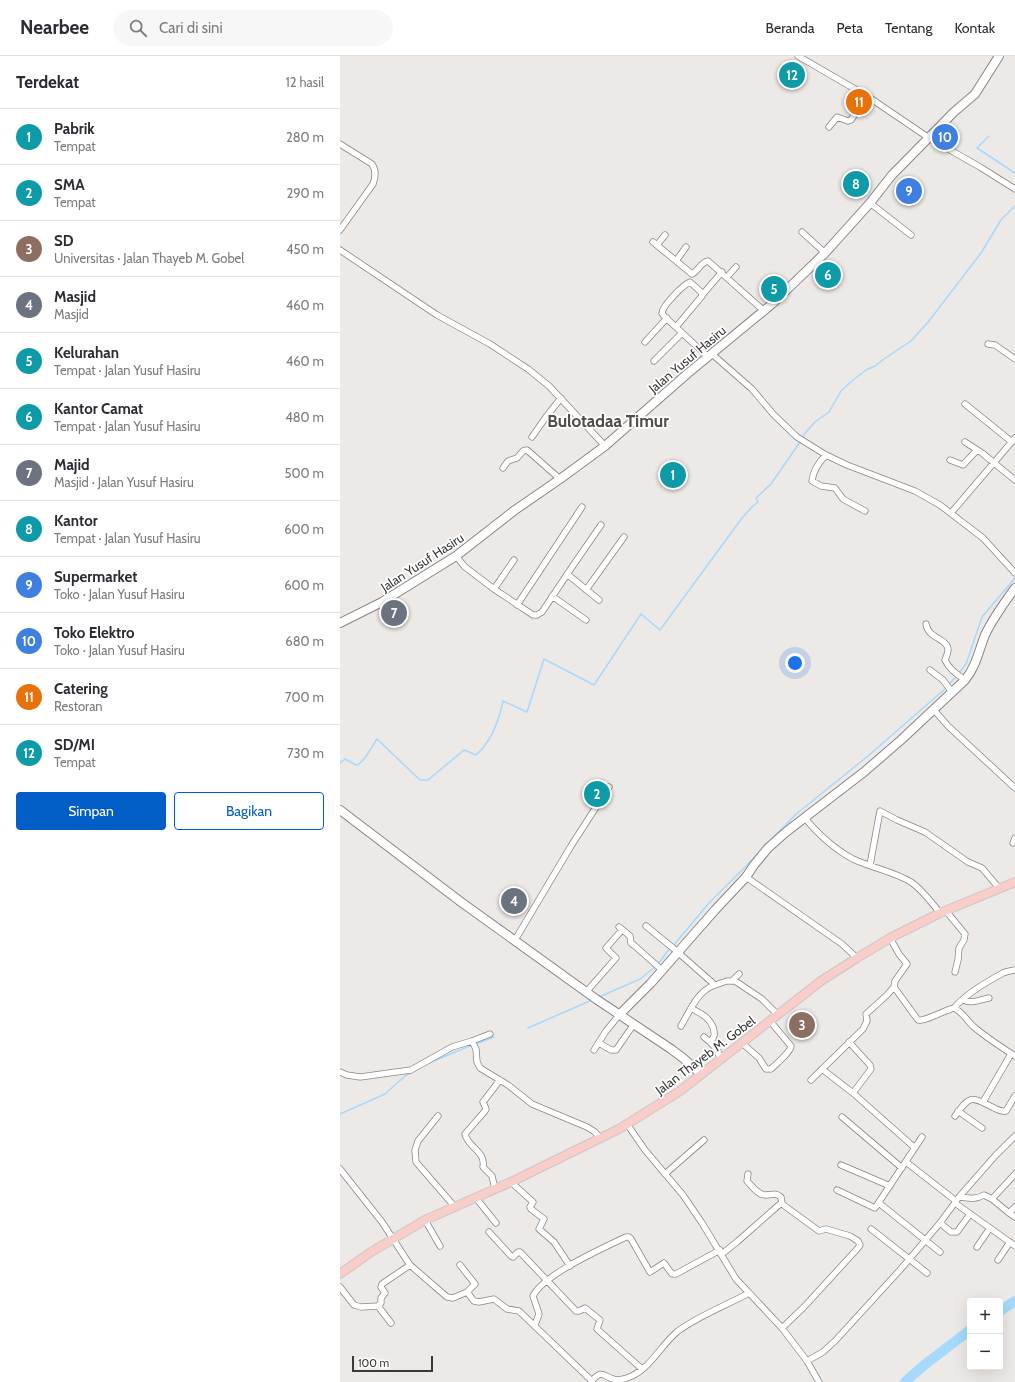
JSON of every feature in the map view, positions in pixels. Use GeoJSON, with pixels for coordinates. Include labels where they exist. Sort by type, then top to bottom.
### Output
{"type":"FeatureCollection","features":[{"type":"Feature","properties":{"kind":"main road","name":"Jalan Thayeb M. Gobel"},"geometry":{"type":"LineString","coordinates":[[340,1274],[371,1252],[425,1220],[511,1182],[601,1139],[627,1124],[680,1091],[821,981],[857,958],[890,938],[943,912],[1015,882]]}},
{"type":"Feature","properties":{"kind":"street"},"geometry":{"type":"LineString","coordinates":[[798,56],[867,96],[929,138],[1015,189]]}},
{"type":"Feature","properties":{"kind":"street","name":"Jalan Yusuf Hasiru"},"geometry":{"type":"LineString","coordinates":[[340,623],[382,602],[456,556],[514,510],[605,446],[710,355],[764,311],[825,253],[870,203],[892,175],[978,90],[999,56]]}},
{"type":"Feature","properties":{"kind":"street"},"geometry":{"type":"LineString","coordinates":[[829,127],[838,117],[848,121],[851,120],[867,96]]}},
{"type":"Feature","properties":{"kind":"street"},"geometry":{"type":"LineString","coordinates":[[340,144],[372,164],[374,166],[376,177],[373,184],[340,230]]}},
{"type":"Feature","properties":{"kind":"street"},"geometry":{"type":"LineString","coordinates":[[870,203],[911,235]]}},
{"type":"Feature","properties":{"kind":"street"},"geometry":{"type":"LineString","coordinates":[[802,232],[825,253]]}},
{"type":"Feature","properties":{"kind":"street"},"geometry":{"type":"LineString","coordinates":[[665,235],[655,244],[692,274],[707,261],[722,272],[764,311]]}},
{"type":"Feature","properties":{"kind":"street"},"geometry":{"type":"LineString","coordinates":[[676,261],[686,247]]}},
{"type":"Feature","properties":{"kind":"street"},"geometry":{"type":"LineString","coordinates":[[340,250],[437,315],[512,358],[549,386],[605,446]]}},
{"type":"Feature","properties":{"kind":"street"},"geometry":{"type":"LineString","coordinates":[[727,277],[736,267]]}},
{"type":"Feature","properties":{"kind":"street"},"geometry":{"type":"LineString","coordinates":[[676,328],[702,298],[702,294],[722,272]]}},
{"type":"Feature","properties":{"kind":"street"},"geometry":{"type":"LineString","coordinates":[[702,294],[692,283],[688,283],[662,309],[662,313],[676,328],[752,389],[787,429],[810,446],[847,465],[915,491],[930,499],[974,530],[990,544],[1015,573]]}},
{"type":"Feature","properties":{"kind":"street"},"geometry":{"type":"LineString","coordinates":[[646,342],[667,318]]}},
{"type":"Feature","properties":{"kind":"street"},"geometry":{"type":"LineString","coordinates":[[654,361],[682,333]]}},
{"type":"Feature","properties":{"kind":"street"},"geometry":{"type":"LineString","coordinates":[[988,344],[995,345],[1015,359]]}},
{"type":"Feature","properties":{"kind":"street"},"geometry":{"type":"LineString","coordinates":[[532,437],[561,398]]}},
{"type":"Feature","properties":{"kind":"street"},"geometry":{"type":"LineString","coordinates":[[950,513],[994,464],[1013,440],[965,404]]}},
{"type":"Feature","properties":{"kind":"street"},"geometry":{"type":"LineString","coordinates":[[965,442],[1015,480]]}},
{"type":"Feature","properties":{"kind":"street"},"geometry":{"type":"LineString","coordinates":[[503,468],[508,461],[518,458],[523,451],[527,450],[560,479]]}},
{"type":"Feature","properties":{"kind":"street"},"geometry":{"type":"LineString","coordinates":[[950,460],[963,465],[977,450]]}},
{"type":"Feature","properties":{"kind":"street"},"geometry":{"type":"LineString","coordinates":[[826,455],[813,475],[812,481],[817,485],[835,488],[843,499],[865,511]]}},
{"type":"Feature","properties":{"kind":"street"},"geometry":{"type":"LineString","coordinates":[[517,605],[530,583],[582,507]]}},
{"type":"Feature","properties":{"kind":"street"},"geometry":{"type":"LineString","coordinates":[[456,556],[465,567],[494,589],[533,615],[538,615],[542,612],[566,574],[602,525]]}},
{"type":"Feature","properties":{"kind":"street"},"geometry":{"type":"LineString","coordinates":[[586,590],[624,537]]}},
{"type":"Feature","properties":{"kind":"street"},"geometry":{"type":"LineString","coordinates":[[494,589],[514,560]]}},
{"type":"Feature","properties":{"kind":"street"},"geometry":{"type":"LineString","coordinates":[[566,574],[599,600]]}},
{"type":"Feature","properties":{"kind":"street"},"geometry":{"type":"LineString","coordinates":[[594,1050],[620,1014],[673,948],[720,904],[746,877],[768,848],[804,817],[864,772],[934,710],[949,688],[960,676],[972,670],[992,620],[1015,588]]}},
{"type":"Feature","properties":{"kind":"street"},"geometry":{"type":"LineString","coordinates":[[552,596],[586,620]]}},
{"type":"Feature","properties":{"kind":"street"},"geometry":{"type":"LineString","coordinates":[[926,624],[928,631],[941,640],[948,648],[945,661],[960,676]]}},
{"type":"Feature","properties":{"kind":"street"},"geometry":{"type":"LineString","coordinates":[[930,670],[943,680],[949,688]]}},
{"type":"Feature","properties":{"kind":"street"},"geometry":{"type":"LineString","coordinates":[[934,710],[948,726],[1015,788]]}},
{"type":"Feature","properties":{"kind":"street"},"geometry":{"type":"LineString","coordinates":[[514,940],[609,787]]}},
{"type":"Feature","properties":{"kind":"street"},"geometry":{"type":"LineString","coordinates":[[340,810],[413,866],[586,992],[684,1058],[701,1074]]}},
{"type":"Feature","properties":{"kind":"street"},"geometry":{"type":"LineString","coordinates":[[870,866],[880,811],[925,832],[968,862],[982,868],[999,888]]}},
{"type":"Feature","properties":{"kind":"street"},"geometry":{"type":"LineString","coordinates":[[804,817],[830,844],[848,856],[910,882],[965,934],[964,940],[959,948],[955,972]]}},
{"type":"Feature","properties":{"kind":"street"},"geometry":{"type":"LineString","coordinates":[[746,877],[823,930],[842,944],[857,958]]}},
{"type":"Feature","properties":{"kind":"street"},"geometry":{"type":"LineString","coordinates":[[646,926],[715,985]]}},
{"type":"Feature","properties":{"kind":"street"},"geometry":{"type":"LineString","coordinates":[[586,992],[616,958],[606,948],[620,928],[631,937],[632,943],[658,966]]}},
{"type":"Feature","properties":{"kind":"street"},"geometry":{"type":"LineString","coordinates":[[811,1080],[866,1025],[866,1014],[894,987],[895,981],[907,964],[899,954],[890,938]]}},
{"type":"Feature","properties":{"kind":"street"},"geometry":{"type":"LineString","coordinates":[[894,987],[917,1020],[924,1021],[937,1014],[954,1008],[963,1000],[1002,974],[1015,970]]}},
{"type":"Feature","properties":{"kind":"street"},"geometry":{"type":"LineString","coordinates":[[732,981],[739,974]]}},
{"type":"Feature","properties":{"kind":"street"},"geometry":{"type":"LineString","coordinates":[[681,1026],[696,998],[706,989],[732,981],[738,983],[762,999],[778,1015]]}},
{"type":"Feature","properties":{"kind":"street"},"geometry":{"type":"LineString","coordinates":[[963,1000],[969,1002],[989,998]]}},
{"type":"Feature","properties":{"kind":"street"},"geometry":{"type":"LineString","coordinates":[[691,1008],[711,1021],[714,1038],[710,1042]]}},
{"type":"Feature","properties":{"kind":"street"},"geometry":{"type":"LineString","coordinates":[[954,1008],[961,1012],[974,1027],[990,1040],[1013,1055],[983,1102]]}},
{"type":"Feature","properties":{"kind":"street"},"geometry":{"type":"LineString","coordinates":[[742,1043],[759,1058],[766,1069],[771,1069],[788,1053],[791,1046],[770,1021]]}},
{"type":"Feature","properties":{"kind":"street"},"geometry":{"type":"LineString","coordinates":[[599,1043],[611,1050],[618,1050],[634,1024]]}},
{"type":"Feature","properties":{"kind":"street"},"geometry":{"type":"LineString","coordinates":[[340,1072],[347,1075],[360,1077],[411,1070],[452,1047],[474,1044],[490,1034]]}},
{"type":"Feature","properties":{"kind":"street"},"geometry":{"type":"LineString","coordinates":[[704,1037],[718,1050],[718,1054],[722,1058]]}},
{"type":"Feature","properties":{"kind":"street"},"geometry":{"type":"LineString","coordinates":[[849,1042],[870,1065],[871,1069],[853,1093]]}},
{"type":"Feature","properties":{"kind":"street"},"geometry":{"type":"LineString","coordinates":[[474,1044],[477,1062],[480,1068],[500,1080],[532,1104],[587,1127],[595,1132],[601,1139]]}},
{"type":"Feature","properties":{"kind":"street"},"geometry":{"type":"LineString","coordinates":[[822,1069],[853,1093],[915,1148]]}},
{"type":"Feature","properties":{"kind":"street"},"geometry":{"type":"LineString","coordinates":[[494,1189],[492,1176],[483,1167],[484,1162],[480,1153],[467,1140],[465,1134],[486,1111],[483,1102],[500,1080]]}},
{"type":"Feature","properties":{"kind":"street"},"geometry":{"type":"LineString","coordinates":[[982,1128],[956,1114],[965,1102],[970,1099],[975,1099],[1004,1112],[1008,1110],[1015,1096]]}},
{"type":"Feature","properties":{"kind":"street"},"geometry":{"type":"LineString","coordinates":[[438,1116],[418,1141],[415,1150],[416,1162],[455,1207]]}},
{"type":"Feature","properties":{"kind":"street"},"geometry":{"type":"LineString","coordinates":[[842,1117],[902,1168]]}},
{"type":"Feature","properties":{"kind":"street"},"geometry":{"type":"LineString","coordinates":[[627,1124],[645,1150],[702,1222],[736,1279],[782,1328],[807,1361],[819,1382]]}},
{"type":"Feature","properties":{"kind":"street"},"geometry":{"type":"LineString","coordinates":[[807,1361],[823,1352],[835,1341],[940,1223],[956,1200],[1015,1136]]}},
{"type":"Feature","properties":{"kind":"street"},"geometry":{"type":"LineString","coordinates":[[836,1190],[875,1208],[922,1137]]}},
{"type":"Feature","properties":{"kind":"street"},"geometry":{"type":"LineString","coordinates":[[665,1174],[704,1140]]}},
{"type":"Feature","properties":{"kind":"street"},"geometry":{"type":"LineString","coordinates":[[906,1162],[956,1200],[970,1214],[1012,1244],[998,1260]]}},
{"type":"Feature","properties":{"kind":"street"},"geometry":{"type":"LineString","coordinates":[[842,1165],[890,1186]]}},
{"type":"Feature","properties":{"kind":"street"},"geometry":{"type":"LineString","coordinates":[[340,1169],[370,1206],[410,1264],[447,1297],[453,1298],[467,1292],[475,1284],[460,1265]]}},
{"type":"Feature","properties":{"kind":"street"},"geometry":{"type":"LineString","coordinates":[[748,1174],[747,1181],[755,1189],[764,1195],[776,1194],[781,1197],[782,1204],[819,1231],[826,1229],[850,1236],[858,1241],[860,1245],[804,1307],[782,1328]]}},
{"type":"Feature","properties":{"kind":"street"},"geometry":{"type":"LineString","coordinates":[[992,1199],[1015,1174]]}},
{"type":"Feature","properties":{"kind":"street"},"geometry":{"type":"LineString","coordinates":[[511,1182],[533,1202],[530,1206],[531,1208],[544,1219],[539,1229],[554,1242],[570,1266]]}},
{"type":"Feature","properties":{"kind":"street"},"geometry":{"type":"LineString","coordinates":[[956,1200],[973,1199],[984,1195],[992,1199],[1015,1217]]}},
{"type":"Feature","properties":{"kind":"street"},"geometry":{"type":"LineString","coordinates":[[476,1198],[496,1223]]}},
{"type":"Feature","properties":{"kind":"street"},"geometry":{"type":"LineString","coordinates":[[879,1203],[940,1252]]}},
{"type":"Feature","properties":{"kind":"street"},"geometry":{"type":"LineString","coordinates":[[535,1325],[539,1314],[533,1296],[547,1281],[591,1254],[627,1237],[631,1239],[650,1272],[664,1263],[672,1274],[676,1274],[721,1252],[738,1241],[776,1206],[782,1204]]}},
{"type":"Feature","properties":{"kind":"street"},"geometry":{"type":"LineString","coordinates":[[1009,1212],[1015,1207]]}},
{"type":"Feature","properties":{"kind":"street"},"geometry":{"type":"LineString","coordinates":[[940,1223],[951,1232],[957,1232],[970,1214]]}},
{"type":"Feature","properties":{"kind":"street"},"geometry":{"type":"LineString","coordinates":[[425,1220],[440,1246]]}},
{"type":"Feature","properties":{"kind":"street"},"geometry":{"type":"LineString","coordinates":[[977,1247],[990,1228]]}},
{"type":"Feature","properties":{"kind":"street"},"geometry":{"type":"LineString","coordinates":[[871,1229],[927,1272]]}},
{"type":"Feature","properties":{"kind":"street"},"geometry":{"type":"LineString","coordinates":[[489,1232],[511,1256],[513,1257],[520,1252],[576,1311],[585,1308],[599,1319],[600,1322],[597,1329],[642,1369]]}},
{"type":"Feature","properties":{"kind":"street"},"geometry":{"type":"LineString","coordinates":[[378,1306],[381,1303],[381,1298],[385,1293],[381,1287],[382,1284],[410,1264]]}},
{"type":"Feature","properties":{"kind":"street"},"geometry":{"type":"LineString","coordinates":[[340,1287],[354,1305],[378,1306]]}},
{"type":"Feature","properties":{"kind":"street"},"geometry":{"type":"LineString","coordinates":[[467,1292],[471,1299],[476,1302],[494,1299],[507,1309],[519,1310],[591,1381],[597,1375],[602,1373],[614,1379],[622,1380],[631,1376],[642,1369],[680,1330],[703,1315],[749,1293]]}},
{"type":"Feature","properties":{"kind":"street"},"geometry":{"type":"LineString","coordinates":[[378,1306],[391,1323]]}},
{"type":"Feature","properties":{"kind":"waterway"},"geometry":{"type":"LineString","coordinates":[[989,136],[977,148],[1015,173]]}},
{"type":"Feature","properties":{"kind":"waterway"},"geometry":{"type":"LineString","coordinates":[[802,438],[815,422],[829,412],[841,391],[853,380],[911,341],[929,321],[981,253],[1001,220],[1015,206]]}},
{"type":"Feature","properties":{"kind":"waterway"},"geometry":{"type":"LineString","coordinates":[[340,763],[345,759],[358,765],[365,758],[377,739],[420,780],[428,780],[464,750],[476,755],[481,750],[494,730],[503,701],[527,712],[544,659],[594,685],[641,614],[660,630],[742,518],[758,502],[756,498],[771,484],[800,442]]}},
{"type":"Feature","properties":{"kind":"waterway"},"geometry":{"type":"LineString","coordinates":[[959,673],[966,664],[982,617],[1015,578]]}},
{"type":"Feature","properties":{"kind":"waterway"},"geometry":{"type":"LineString","coordinates":[[948,685],[957,676]]}},
{"type":"Feature","properties":{"kind":"waterway"},"geometry":{"type":"LineString","coordinates":[[771,840],[795,815],[868,756],[946,688]]}},
{"type":"Feature","properties":{"kind":"waterway"},"geometry":{"type":"LineString","coordinates":[[673,946],[708,904],[760,852]]}},
{"type":"Feature","properties":{"kind":"waterway"},"geometry":{"type":"LineString","coordinates":[[658,964],[670,948]]}},
{"type":"Feature","properties":{"kind":"waterway"},"geometry":{"type":"LineString","coordinates":[[599,997],[640,979],[655,967]]}},
{"type":"Feature","properties":{"kind":"waterway"},"geometry":{"type":"LineString","coordinates":[[528,1028],[592,1000]]}},
{"type":"Feature","properties":{"kind":"waterway"},"geometry":{"type":"LineString","coordinates":[[476,1044],[494,1037]]}},
{"type":"Feature","properties":{"kind":"waterway"},"geometry":{"type":"LineString","coordinates":[[429,1063],[472,1045]]}},
{"type":"Feature","properties":{"kind":"waterway"},"geometry":{"type":"LineString","coordinates":[[340,1114],[385,1094],[405,1076],[412,1072]]}},
{"type":"Feature","properties":{"kind":"waterway"},"geometry":{"type":"LineString","coordinates":[[1003,1309],[1015,1301]]}},
{"type":"Feature","properties":{"kind":"waterway"},"geometry":{"type":"LineString","coordinates":[[905,1382],[923,1366],[967,1332]]}},
{"type":"Feature","properties":{"kind":"place","name":"SD/MI"},"geometry":{"type":"Point","coordinates":[792,75]}},
{"type":"Feature","properties":{"kind":"place","name":"Catering"},"geometry":{"type":"Point","coordinates":[859,102]}},
{"type":"Feature","properties":{"kind":"place","name":"Toko Elektro"},"geometry":{"type":"Point","coordinates":[945,137]}},
{"type":"Feature","properties":{"kind":"place","name":"Kantor"},"geometry":{"type":"Point","coordinates":[856,184]}},
{"type":"Feature","properties":{"kind":"place","name":"Supermarket"},"geometry":{"type":"Point","coordinates":[909,191]}},
{"type":"Feature","properties":{"kind":"place","name":"Kantor Camat"},"geometry":{"type":"Point","coordinates":[828,275]}},
{"type":"Feature","properties":{"kind":"place","name":"Kelurahan"},"geometry":{"type":"Point","coordinates":[774,289]}},
{"type":"Feature","properties":{"kind":"place","name":"Pabrik"},"geometry":{"type":"Point","coordinates":[673,475]}},
{"type":"Feature","properties":{"kind":"place","name":"Majid"},"geometry":{"type":"Point","coordinates":[394,613]}},
{"type":"Feature","properties":{"kind":"place","name":"SMA"},"geometry":{"type":"Point","coordinates":[597,794]}},
{"type":"Feature","properties":{"kind":"place","name":"Masjid"},"geometry":{"type":"Point","coordinates":[514,901]}},
{"type":"Feature","properties":{"kind":"place","name":"SD"},"geometry":{"type":"Point","coordinates":[802,1025]}},
{"type":"Feature","properties":{"kind":"district","name":"Bulotadaa Timur"},"geometry":{"type":"Point","coordinates":[608,421]}}]}
